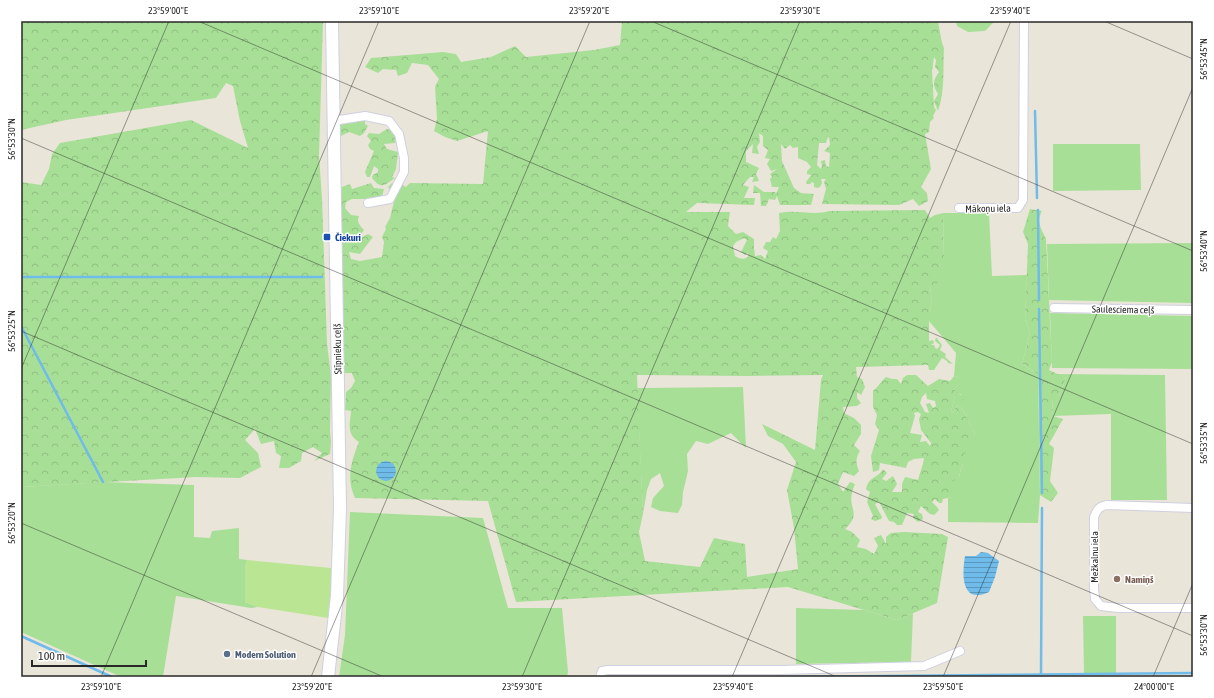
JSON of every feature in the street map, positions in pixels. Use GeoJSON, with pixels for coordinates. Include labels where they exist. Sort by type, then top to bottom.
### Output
{"type":"FeatureCollection","features":[{"type":"Feature","properties":{"kind":"main road","name":"Stīpnieku ceļš"},"geometry":{"type":"LineString","coordinates":[[328,677],[337,596],[340,508],[332,21]]}},
{"type":"Feature","properties":{"kind":"street","name":"Mākoņu iela"},"geometry":{"type":"LineString","coordinates":[[959,208],[1018,208],[1023,200],[1024,21]]}},
{"type":"Feature","properties":{"kind":"street"},"geometry":{"type":"LineString","coordinates":[[333,121],[365,116],[377,118],[389,121],[399,134],[404,158],[404,172],[390,199],[368,203]]}},
{"type":"Feature","properties":{"kind":"street","name":"Saulesciema ceļš"},"geometry":{"type":"LineString","coordinates":[[1054,308],[1193,310]]}},
{"type":"Feature","properties":{"kind":"street","name":"Mežkalnu iela"},"geometry":{"type":"LineString","coordinates":[[1193,508],[1102,506],[1098,509],[1094,517],[1095,599],[1101,606],[1118,608],[1193,608]]}},
{"type":"Feature","properties":{"kind":"street"},"geometry":{"type":"LineString","coordinates":[[600,677],[602,671],[608,670],[765,670],[924,666],[960,651]]}},
{"type":"Feature","properties":{"kind":"green space"},"geometry":{"type":"Polygon","coordinates":[[[21,21],[323,21],[319,156],[322,198],[327,344],[331,375],[330,454],[314,461],[322,453],[313,447],[302,453],[301,461],[289,468],[279,468],[281,456],[276,453],[274,441],[261,444],[255,429],[245,440],[258,453],[261,467],[240,478],[196,477],[21,487],[21,182],[41,185],[49,169],[52,154],[60,143],[191,120],[248,148],[240,121],[233,86],[226,83],[216,98],[66,120],[21,130],[21,21]]]}},
{"type":"Feature","properties":{"kind":"green space"},"geometry":{"type":"Polygon","coordinates":[[[622,21],[938,21],[944,48],[943,80],[942,96],[938,111],[934,101],[938,94],[934,83],[939,72],[935,67],[936,60],[934,57],[932,71],[934,107],[936,110],[933,116],[934,118],[930,122],[929,132],[925,134],[931,169],[921,187],[927,193],[928,201],[919,206],[913,199],[899,205],[822,204],[826,189],[824,182],[826,179],[821,179],[822,183],[820,187],[817,188],[814,187],[814,183],[812,182],[807,184],[806,182],[811,175],[807,174],[807,171],[811,167],[807,162],[798,158],[798,147],[793,148],[790,145],[785,149],[781,144],[782,161],[794,188],[801,193],[814,194],[811,205],[780,205],[777,196],[775,200],[769,199],[766,206],[761,206],[760,193],[753,193],[754,185],[764,192],[775,192],[776,194],[779,187],[772,187],[770,179],[772,177],[770,174],[777,169],[771,171],[767,164],[770,159],[765,158],[768,150],[763,146],[763,136],[759,133],[760,142],[757,147],[759,154],[752,153],[753,144],[746,151],[746,162],[759,168],[756,174],[759,181],[752,182],[754,177],[750,177],[743,185],[749,187],[744,198],[755,198],[754,205],[697,203],[686,212],[730,212],[728,226],[736,234],[743,232],[754,239],[755,256],[761,255],[765,259],[768,251],[763,248],[766,242],[770,242],[773,237],[776,239],[780,231],[779,213],[925,210],[930,218],[943,213],[944,258],[934,279],[938,283],[930,286],[932,301],[929,313],[929,341],[933,340],[934,343],[931,345],[934,345],[936,349],[938,348],[940,345],[935,341],[936,337],[942,345],[940,350],[946,354],[945,357],[953,364],[948,363],[942,358],[934,370],[929,370],[928,365],[856,367],[857,377],[862,379],[865,387],[861,395],[857,392],[857,398],[861,403],[857,406],[843,407],[844,413],[854,418],[861,425],[861,434],[854,445],[860,451],[856,461],[859,471],[854,476],[843,472],[838,484],[843,492],[850,482],[855,484],[851,498],[854,515],[850,524],[845,529],[852,532],[860,540],[857,547],[866,549],[874,554],[878,546],[874,538],[881,535],[886,544],[886,537],[891,533],[904,532],[942,534],[948,537],[937,603],[897,620],[788,587],[516,602],[488,501],[355,498],[352,491],[350,477],[352,463],[359,442],[350,432],[351,411],[345,410],[346,392],[351,388],[355,381],[352,373],[344,373],[343,367],[342,225],[339,188],[350,184],[352,189],[371,183],[374,188],[384,189],[382,197],[378,199],[352,199],[346,202],[345,208],[351,215],[359,216],[358,222],[364,230],[360,236],[362,237],[368,234],[373,237],[360,254],[349,252],[351,259],[360,261],[382,257],[384,242],[382,237],[390,218],[395,197],[388,187],[392,183],[401,184],[406,187],[410,183],[483,184],[488,131],[457,141],[434,131],[437,119],[435,87],[439,79],[428,65],[412,63],[407,73],[398,76],[396,70],[383,69],[378,73],[365,67],[371,58],[443,52],[456,54],[461,62],[491,57],[515,46],[526,57],[594,50],[620,45],[622,21]],[[829,137],[826,143],[819,143],[817,165],[821,169],[821,161],[825,160],[826,166],[829,167],[830,153],[824,151],[830,145],[829,137]],[[744,238],[736,242],[733,246],[735,256],[745,259],[748,257],[748,253],[745,255],[741,252],[747,240],[744,238]],[[637,375],[643,514],[639,532],[645,561],[700,567],[714,538],[745,544],[747,577],[798,569],[794,528],[787,490],[796,462],[783,444],[768,436],[762,424],[815,450],[821,380],[823,375],[637,375]]]}},
{"type":"Feature","properties":{"kind":"green space"},"geometry":{"type":"Polygon","coordinates":[[[956,21],[995,21],[985,31],[968,32],[957,26],[956,21]]]}},
{"type":"Feature","properties":{"kind":"green space"},"geometry":{"type":"Polygon","coordinates":[[[365,120],[365,124],[368,126],[364,133],[360,136],[349,132],[341,136],[340,124],[365,120]]]}},
{"type":"Feature","properties":{"kind":"green space"},"geometry":{"type":"Polygon","coordinates":[[[387,129],[393,130],[398,138],[395,143],[384,144],[387,149],[398,152],[396,169],[392,177],[395,178],[386,184],[381,185],[375,182],[372,178],[373,175],[378,172],[378,169],[374,166],[370,177],[367,177],[365,172],[374,151],[370,149],[368,145],[371,141],[367,136],[369,133],[379,134],[387,129]]]}},
{"type":"Feature","properties":{"kind":"green space"},"geometry":{"type":"Polygon","coordinates":[[[1053,144],[1140,144],[1141,190],[1053,191],[1053,144]]]}},
{"type":"Feature","properties":{"kind":"green space"},"geometry":{"type":"Polygon","coordinates":[[[1030,209],[1042,211],[1039,222],[1046,239],[1052,362],[1049,370],[1066,378],[1059,396],[1052,400],[1053,416],[1063,419],[1049,444],[1054,448],[1050,481],[1058,493],[1051,502],[1040,495],[1038,374],[1022,364],[1030,333],[1025,319],[1028,244],[1023,232],[1030,209]]]}},
{"type":"Feature","properties":{"kind":"green space"},"geometry":{"type":"Polygon","coordinates":[[[943,213],[989,213],[992,276],[1027,275],[1025,319],[1030,333],[1022,364],[1038,374],[1040,495],[1038,523],[948,522],[948,498],[952,497],[946,482],[959,478],[963,465],[963,454],[975,434],[963,410],[957,405],[953,413],[951,412],[955,396],[962,395],[956,392],[954,388],[958,385],[960,378],[954,376],[956,353],[929,321],[932,301],[930,286],[944,257],[943,213]]]}},
{"type":"Feature","properties":{"kind":"green space"},"geometry":{"type":"Polygon","coordinates":[[[1193,243],[1193,303],[1049,300],[1047,244],[1193,243]]]}},
{"type":"Feature","properties":{"kind":"green space"},"geometry":{"type":"Polygon","coordinates":[[[1050,313],[1193,316],[1193,369],[1052,368],[1050,313]]]}},
{"type":"Feature","properties":{"kind":"green space"},"geometry":{"type":"Polygon","coordinates":[[[1056,374],[1165,375],[1167,500],[1111,500],[1111,414],[1053,416],[1052,399],[1059,396],[1066,378],[1056,374]]]}},
{"type":"Feature","properties":{"kind":"green space"},"geometry":{"type":"Polygon","coordinates":[[[907,375],[916,375],[928,386],[939,379],[950,381],[954,376],[960,378],[961,382],[954,389],[964,399],[959,403],[955,396],[951,412],[953,413],[957,405],[963,410],[975,434],[969,452],[963,454],[966,459],[961,468],[959,478],[951,482],[946,482],[954,490],[952,497],[943,499],[942,503],[939,503],[935,499],[932,502],[939,510],[934,515],[930,514],[921,506],[918,512],[922,514],[923,519],[918,522],[913,518],[914,514],[907,513],[902,525],[897,525],[894,522],[889,521],[879,502],[875,504],[882,517],[881,519],[875,521],[871,519],[873,516],[867,502],[870,492],[866,489],[869,482],[883,469],[887,473],[882,479],[886,481],[893,476],[897,484],[892,492],[902,492],[902,484],[905,477],[918,480],[924,458],[914,459],[908,462],[906,468],[880,463],[879,470],[873,472],[871,456],[879,430],[875,424],[877,415],[873,407],[873,391],[886,377],[897,379],[901,384],[903,378],[907,375]],[[926,393],[922,397],[920,403],[925,412],[929,413],[926,404],[930,403],[933,408],[936,406],[935,401],[927,399],[926,393]],[[918,412],[914,413],[915,416],[910,433],[922,435],[920,442],[926,441],[930,446],[931,443],[921,430],[919,419],[921,414],[918,412]]]}},
{"type":"Feature","properties":{"kind":"green space"},"geometry":{"type":"Polygon","coordinates":[[[743,387],[746,448],[731,433],[708,444],[696,441],[687,454],[688,471],[683,492],[682,505],[678,513],[660,511],[651,507],[653,498],[664,486],[660,473],[651,479],[647,490],[643,514],[637,388],[743,387]]]}},
{"type":"Feature","properties":{"kind":"green space"},"geometry":{"type":"Polygon","coordinates":[[[103,482],[194,485],[194,537],[210,538],[212,531],[239,528],[239,559],[247,560],[245,569],[245,602],[258,607],[251,608],[176,596],[163,677],[121,677],[21,632],[21,487],[103,482]]]}},
{"type":"Feature","properties":{"kind":"green space"},"geometry":{"type":"Polygon","coordinates":[[[350,512],[483,518],[508,608],[562,608],[568,672],[567,677],[339,677],[345,635],[350,512]]]}},
{"type":"Feature","properties":{"kind":"green space"},"geometry":{"type":"Polygon","coordinates":[[[247,560],[331,568],[331,596],[328,618],[258,607],[245,602],[245,569],[247,560]]]}},
{"type":"Feature","properties":{"kind":"green space"},"geometry":{"type":"Polygon","coordinates":[[[796,608],[864,610],[897,620],[913,613],[911,662],[796,664],[796,608]]]}},
{"type":"Feature","properties":{"kind":"green space"},"geometry":{"type":"Polygon","coordinates":[[[1083,616],[1116,616],[1116,675],[1084,674],[1083,616]]]}},
{"type":"Feature","properties":{"kind":"water"},"geometry":{"type":"Polygon","coordinates":[[[386,461],[393,464],[396,471],[393,478],[386,481],[379,478],[376,471],[379,464],[386,461]]]}},
{"type":"Feature","properties":{"kind":"water"},"geometry":{"type":"Polygon","coordinates":[[[981,552],[988,553],[999,561],[989,592],[980,595],[973,594],[966,587],[964,581],[964,567],[965,556],[976,556],[981,552]]]}},
{"type":"Feature","properties":{"kind":"waterway"},"geometry":{"type":"LineString","coordinates":[[1035,111],[1037,198]]}},
{"type":"Feature","properties":{"kind":"waterway"},"geometry":{"type":"LineString","coordinates":[[1038,210],[1039,300]]}},
{"type":"Feature","properties":{"kind":"waterway"},"geometry":{"type":"LineString","coordinates":[[21,277],[322,277]]}},
{"type":"Feature","properties":{"kind":"waterway"},"geometry":{"type":"LineString","coordinates":[[1039,309],[1042,493]]}},
{"type":"Feature","properties":{"kind":"waterway"},"geometry":{"type":"LineString","coordinates":[[21,326],[103,482]]}},
{"type":"Feature","properties":{"kind":"waterway"},"geometry":{"type":"LineString","coordinates":[[1041,674],[1042,508]]}},
{"type":"Feature","properties":{"kind":"waterway"},"geometry":{"type":"LineString","coordinates":[[21,636],[112,677]]}},
{"type":"Feature","properties":{"kind":"waterway"},"geometry":{"type":"LineString","coordinates":[[777,677],[1193,673]]}},
{"type":"Feature","properties":{"kind":"place","name":"Čiekuri"},"geometry":{"type":"Point","coordinates":[327,237]}},
{"type":"Feature","properties":{"kind":"place","name":"Namiņš"},"geometry":{"type":"Point","coordinates":[1117,579]}},
{"type":"Feature","properties":{"kind":"place","name":"Modern Solution"},"geometry":{"type":"Point","coordinates":[227,654]}}]}
